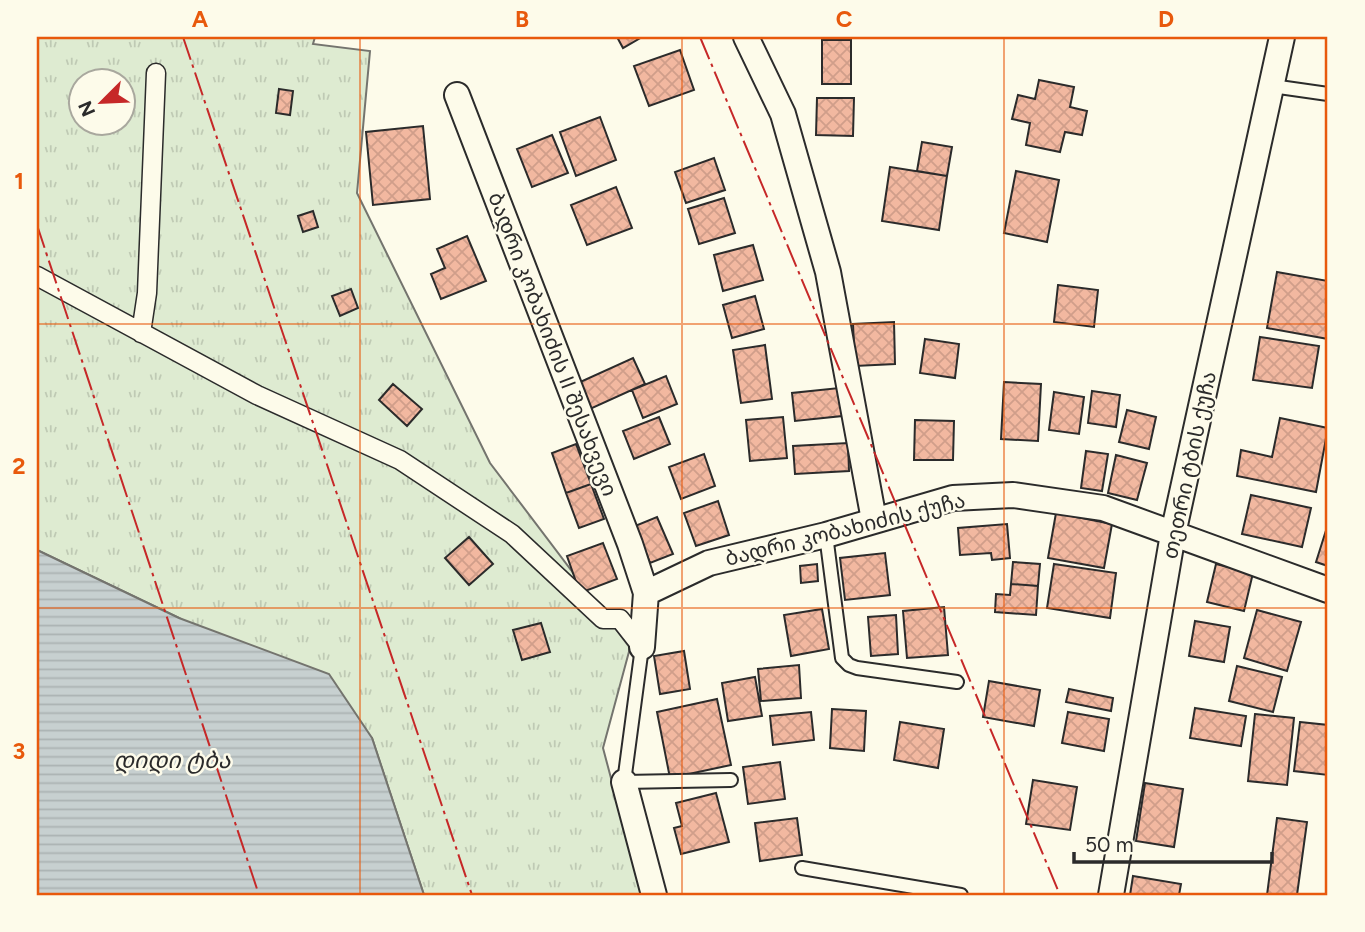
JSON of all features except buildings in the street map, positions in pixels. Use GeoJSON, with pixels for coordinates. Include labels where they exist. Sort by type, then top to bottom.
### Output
{"type":"FeatureCollection","features":[{"type":"Feature","properties":{"kind":"street"},"geometry":{"type":"LineString","coordinates":[[746,37],[783,114],[828,272],[874,520]]}},
{"type":"Feature","properties":{"kind":"street","name":"თეთრი ტბის ქუჩა"},"geometry":{"type":"LineString","coordinates":[[1111,895],[1172,534],[1282,37]]}},
{"type":"Feature","properties":{"kind":"street"},"geometry":{"type":"LineString","coordinates":[[141,333],[147,293],[156,73]]}},
{"type":"Feature","properties":{"kind":"street","name":"ბადრი კობახიძის II შესახვევი"},"geometry":{"type":"LineString","coordinates":[[457,95],[646,593]]}},
{"type":"Feature","properties":{"kind":"street"},"geometry":{"type":"LineString","coordinates":[[37,276],[288,410],[400,460],[512,534],[603,620],[620,619],[642,647]]}},
{"type":"Feature","properties":{"kind":"street","name":"ბადრი კობახიძის ქუჩა"},"geometry":{"type":"LineString","coordinates":[[646,593],[709,563],[826,536],[953,498],[1013,495],[1103,508],[1328,590]]}},
{"type":"Feature","properties":{"kind":"street"},"geometry":{"type":"LineString","coordinates":[[642,647],[646,593]]}},
{"type":"Feature","properties":{"kind":"street"},"geometry":{"type":"LineString","coordinates":[[624,782],[654,895]]}},
{"type":"Feature","properties":{"kind":"lane"},"geometry":{"type":"LineString","coordinates":[[1272,86],[1328,94]]}},
{"type":"Feature","properties":{"kind":"lane"},"geometry":{"type":"LineString","coordinates":[[826,536],[842,658],[857,668],[957,682]]}},
{"type":"Feature","properties":{"kind":"lane"},"geometry":{"type":"LineString","coordinates":[[642,647],[624,782],[731,780]]}},
{"type":"Feature","properties":{"kind":"lane"},"geometry":{"type":"LineString","coordinates":[[802,868],[961,895]]}},
{"type":"Feature","properties":{"kind":"green space"},"geometry":{"type":"Polygon","coordinates":[[[37,37],[315,37],[313,44],[370,51],[357,193],[490,463],[630,648],[603,748],[642,895],[424,895],[372,738],[179,618],[37,550],[37,37]]]}},
{"type":"Feature","properties":{"kind":"water","name":"დიდი ტბა"},"geometry":{"type":"Polygon","coordinates":[[[37,550],[179,618],[329,674],[372,738],[424,895],[37,895],[37,550]]]}},
{"type":"Feature","properties":{"kind":"power"},"geometry":{"type":"LineString","coordinates":[[183,37],[472,895]]}},
{"type":"Feature","properties":{"kind":"power"},"geometry":{"type":"LineString","coordinates":[[700,37],[1060,895]]}},
{"type":"Feature","properties":{"kind":"power"},"geometry":{"type":"LineString","coordinates":[[37,225],[259,895]]}}]}
